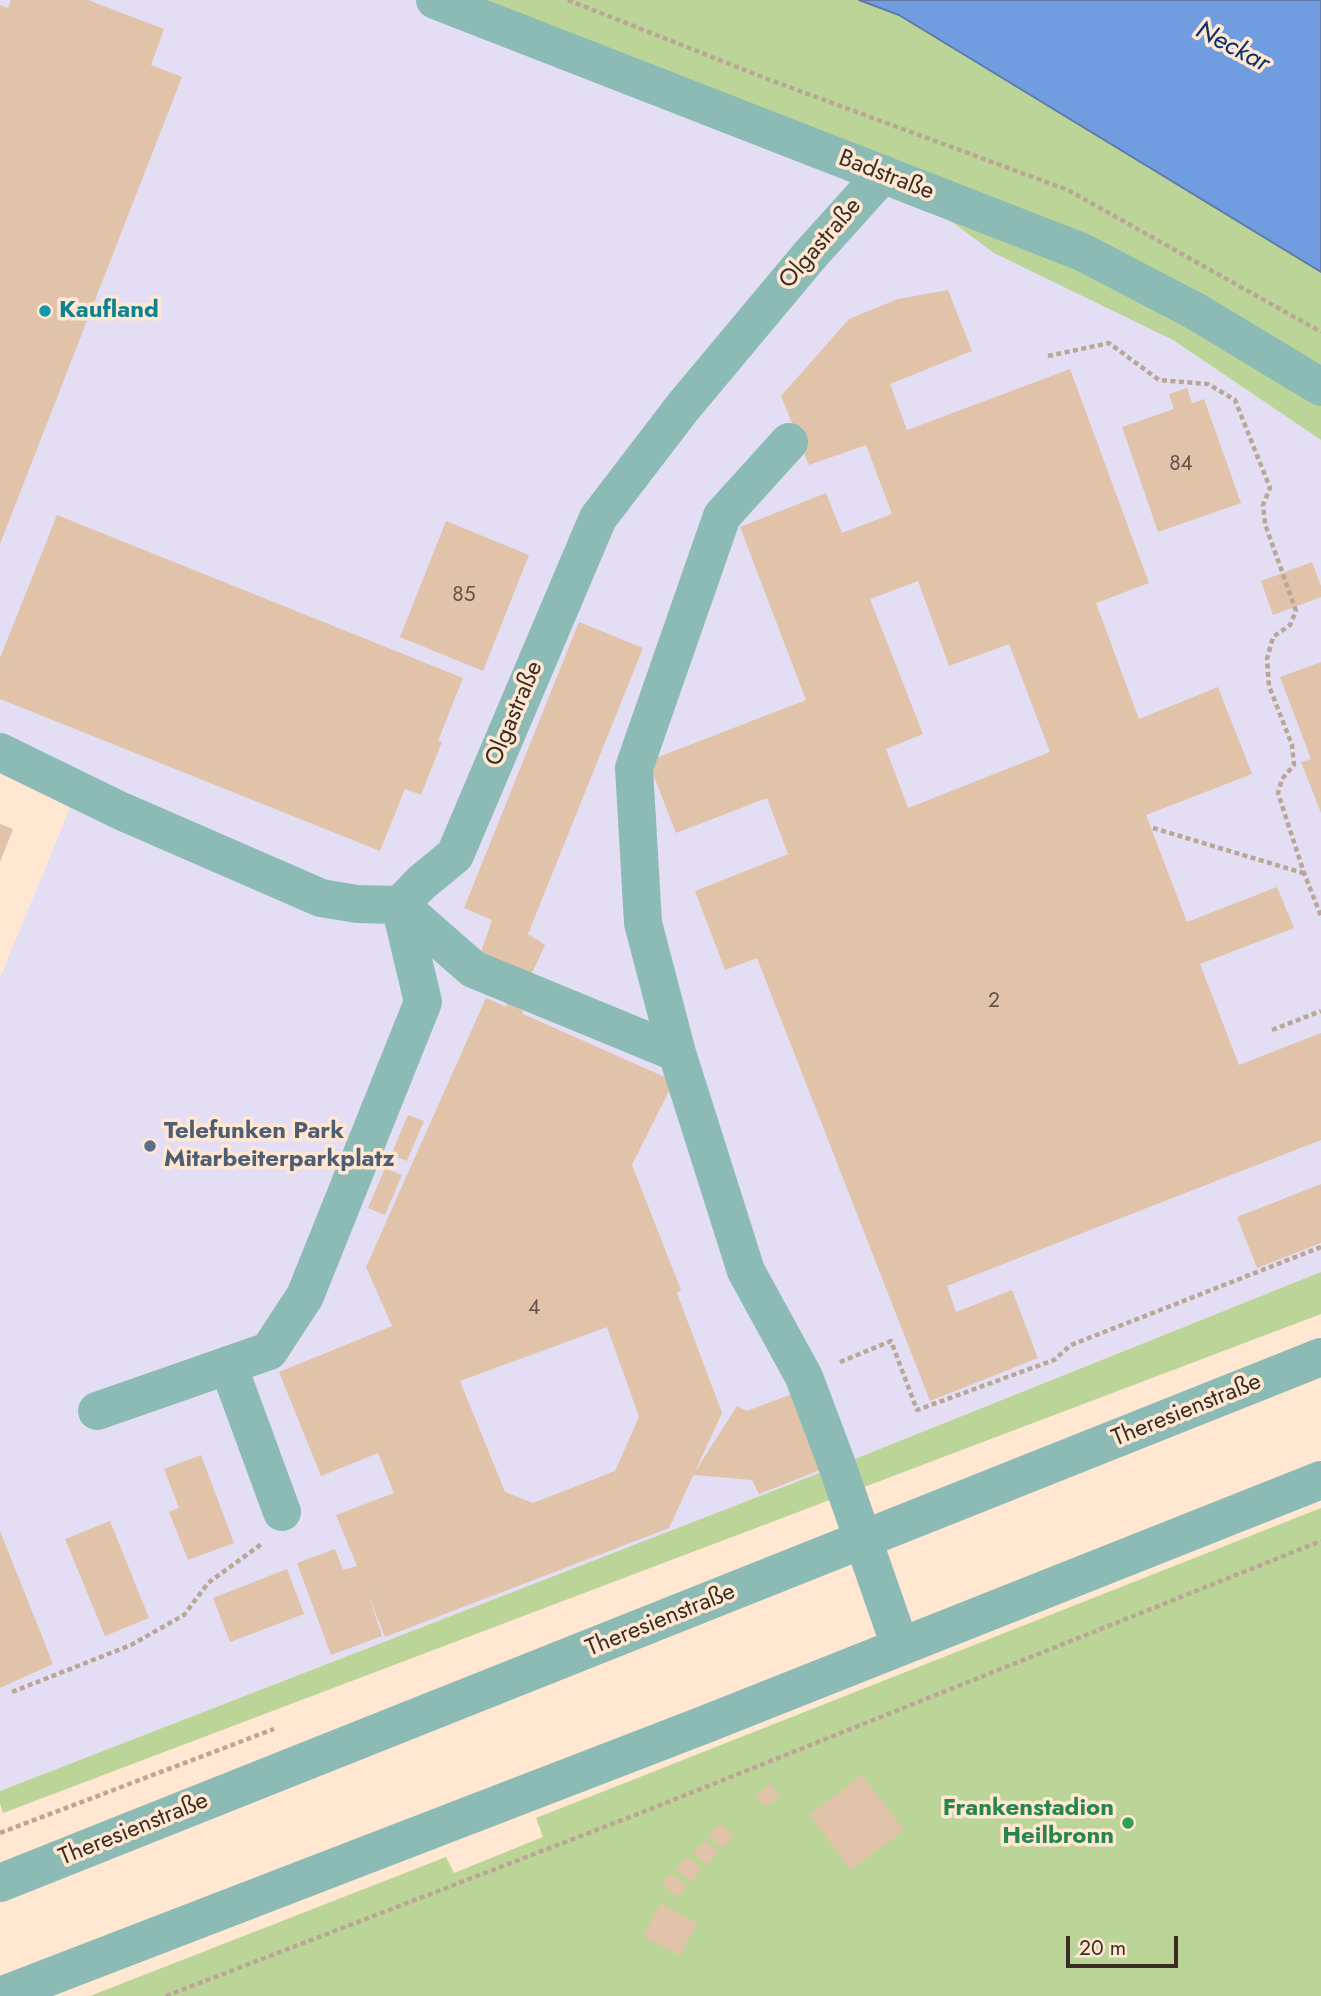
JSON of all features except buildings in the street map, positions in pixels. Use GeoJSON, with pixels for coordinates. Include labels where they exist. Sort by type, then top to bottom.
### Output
{"type":"FeatureCollection","features":[{"type":"Feature","properties":{"kind":"street","name":"Badstraße"},"geometry":{"type":"LineString","coordinates":[[435,0],[1082,252],[1195,311],[1321,387]]}},
{"type":"Feature","properties":{"kind":"street","name":"Olgastraße"},"geometry":{"type":"LineString","coordinates":[[400,905],[421,883],[455,855],[598,518],[683,407],[810,255],[883,174]]}},
{"type":"Feature","properties":{"kind":"street"},"geometry":{"type":"LineString","coordinates":[[789,442],[722,516],[634,768],[643,923],[677,1053],[746,1271],[804,1377],[900,1646]]}},
{"type":"Feature","properties":{"kind":"street"},"geometry":{"type":"LineString","coordinates":[[0,752],[121,811],[321,898],[357,904],[400,905],[473,969],[677,1053]]}},
{"type":"Feature","properties":{"kind":"street"},"geometry":{"type":"LineString","coordinates":[[97,1410],[268,1351],[305,1296],[423,1002],[400,905]]}},
{"type":"Feature","properties":{"kind":"street","name":"Theresienstraße"},"geometry":{"type":"LineString","coordinates":[[0,1883],[1321,1357]]}},
{"type":"Feature","properties":{"kind":"street"},"geometry":{"type":"LineString","coordinates":[[228,1365],[282,1512]]}},
{"type":"Feature","properties":{"kind":"street"},"geometry":{"type":"LineString","coordinates":[[0,1996],[702,1726],[1321,1480]]}},
{"type":"Feature","properties":{"kind":"path"},"geometry":{"type":"LineString","coordinates":[[568,0],[770,80],[1068,190],[1321,332]]}},
{"type":"Feature","properties":{"kind":"path"},"geometry":{"type":"LineString","coordinates":[[1048,356],[1109,343],[1159,380],[1208,384],[1235,400],[1270,488],[1263,505],[1265,524],[1296,611],[1290,625],[1273,637],[1267,659],[1269,686],[1292,745],[1294,765],[1282,779],[1278,793],[1321,916]]}},
{"type":"Feature","properties":{"kind":"path"},"geometry":{"type":"LineString","coordinates":[[1153,828],[1304,873]]}},
{"type":"Feature","properties":{"kind":"path"},"geometry":{"type":"LineString","coordinates":[[1272,1030],[1321,1011]]}},
{"type":"Feature","properties":{"kind":"path"},"geometry":{"type":"LineString","coordinates":[[804,1377],[891,1341],[917,1410],[1054,1360],[1071,1345],[1321,1247]]}},
{"type":"Feature","properties":{"kind":"path"},"geometry":{"type":"LineString","coordinates":[[12,1692],[131,1645],[184,1615],[208,1583],[263,1543],[282,1512]]}},
{"type":"Feature","properties":{"kind":"path"},"geometry":{"type":"LineString","coordinates":[[166,1996],[655,1807],[1321,1541]]}},
{"type":"Feature","properties":{"kind":"shaded area"},"geometry":{"type":"Polygon","coordinates":[[[0,0],[480,0],[856,151],[1173,340],[1321,440],[1321,1272],[845,1463],[0,1791],[0,978],[70,808],[0,773],[0,0]]]}},
{"type":"Feature","properties":{"kind":"green space"},"geometry":{"type":"Polygon","coordinates":[[[480,0],[859,0],[899,15],[1321,272],[1321,440],[1173,340],[994,253],[856,151],[480,0]]]}},
{"type":"Feature","properties":{"kind":"green space"},"geometry":{"type":"Polygon","coordinates":[[[1321,1272],[1321,1314],[3,1813],[0,1791],[845,1463],[1321,1272]]]}},
{"type":"Feature","properties":{"kind":"green space"},"geometry":{"type":"Polygon","coordinates":[[[1321,1508],[1321,1996],[90,1996],[446,1857],[454,1873],[543,1837],[536,1818],[1321,1508]]]}},
{"type":"Feature","properties":{"kind":"water","name":"Neckar"},"geometry":{"type":"Polygon","coordinates":[[[859,0],[1321,0],[1321,272],[899,15],[859,0]]]}},
{"type":"Feature","properties":{"kind":"place","name":"Kaufland"},"geometry":{"type":"Point","coordinates":[45,311]}},
{"type":"Feature","properties":{"kind":"place","name":"Telefunken Park Mitarbeiterparkplatz"},"geometry":{"type":"Point","coordinates":[150,1146]}},
{"type":"Feature","properties":{"kind":"place","name":"Frankenstadion Heilbronn"},"geometry":{"type":"Point","coordinates":[1128,1823]}}]}
